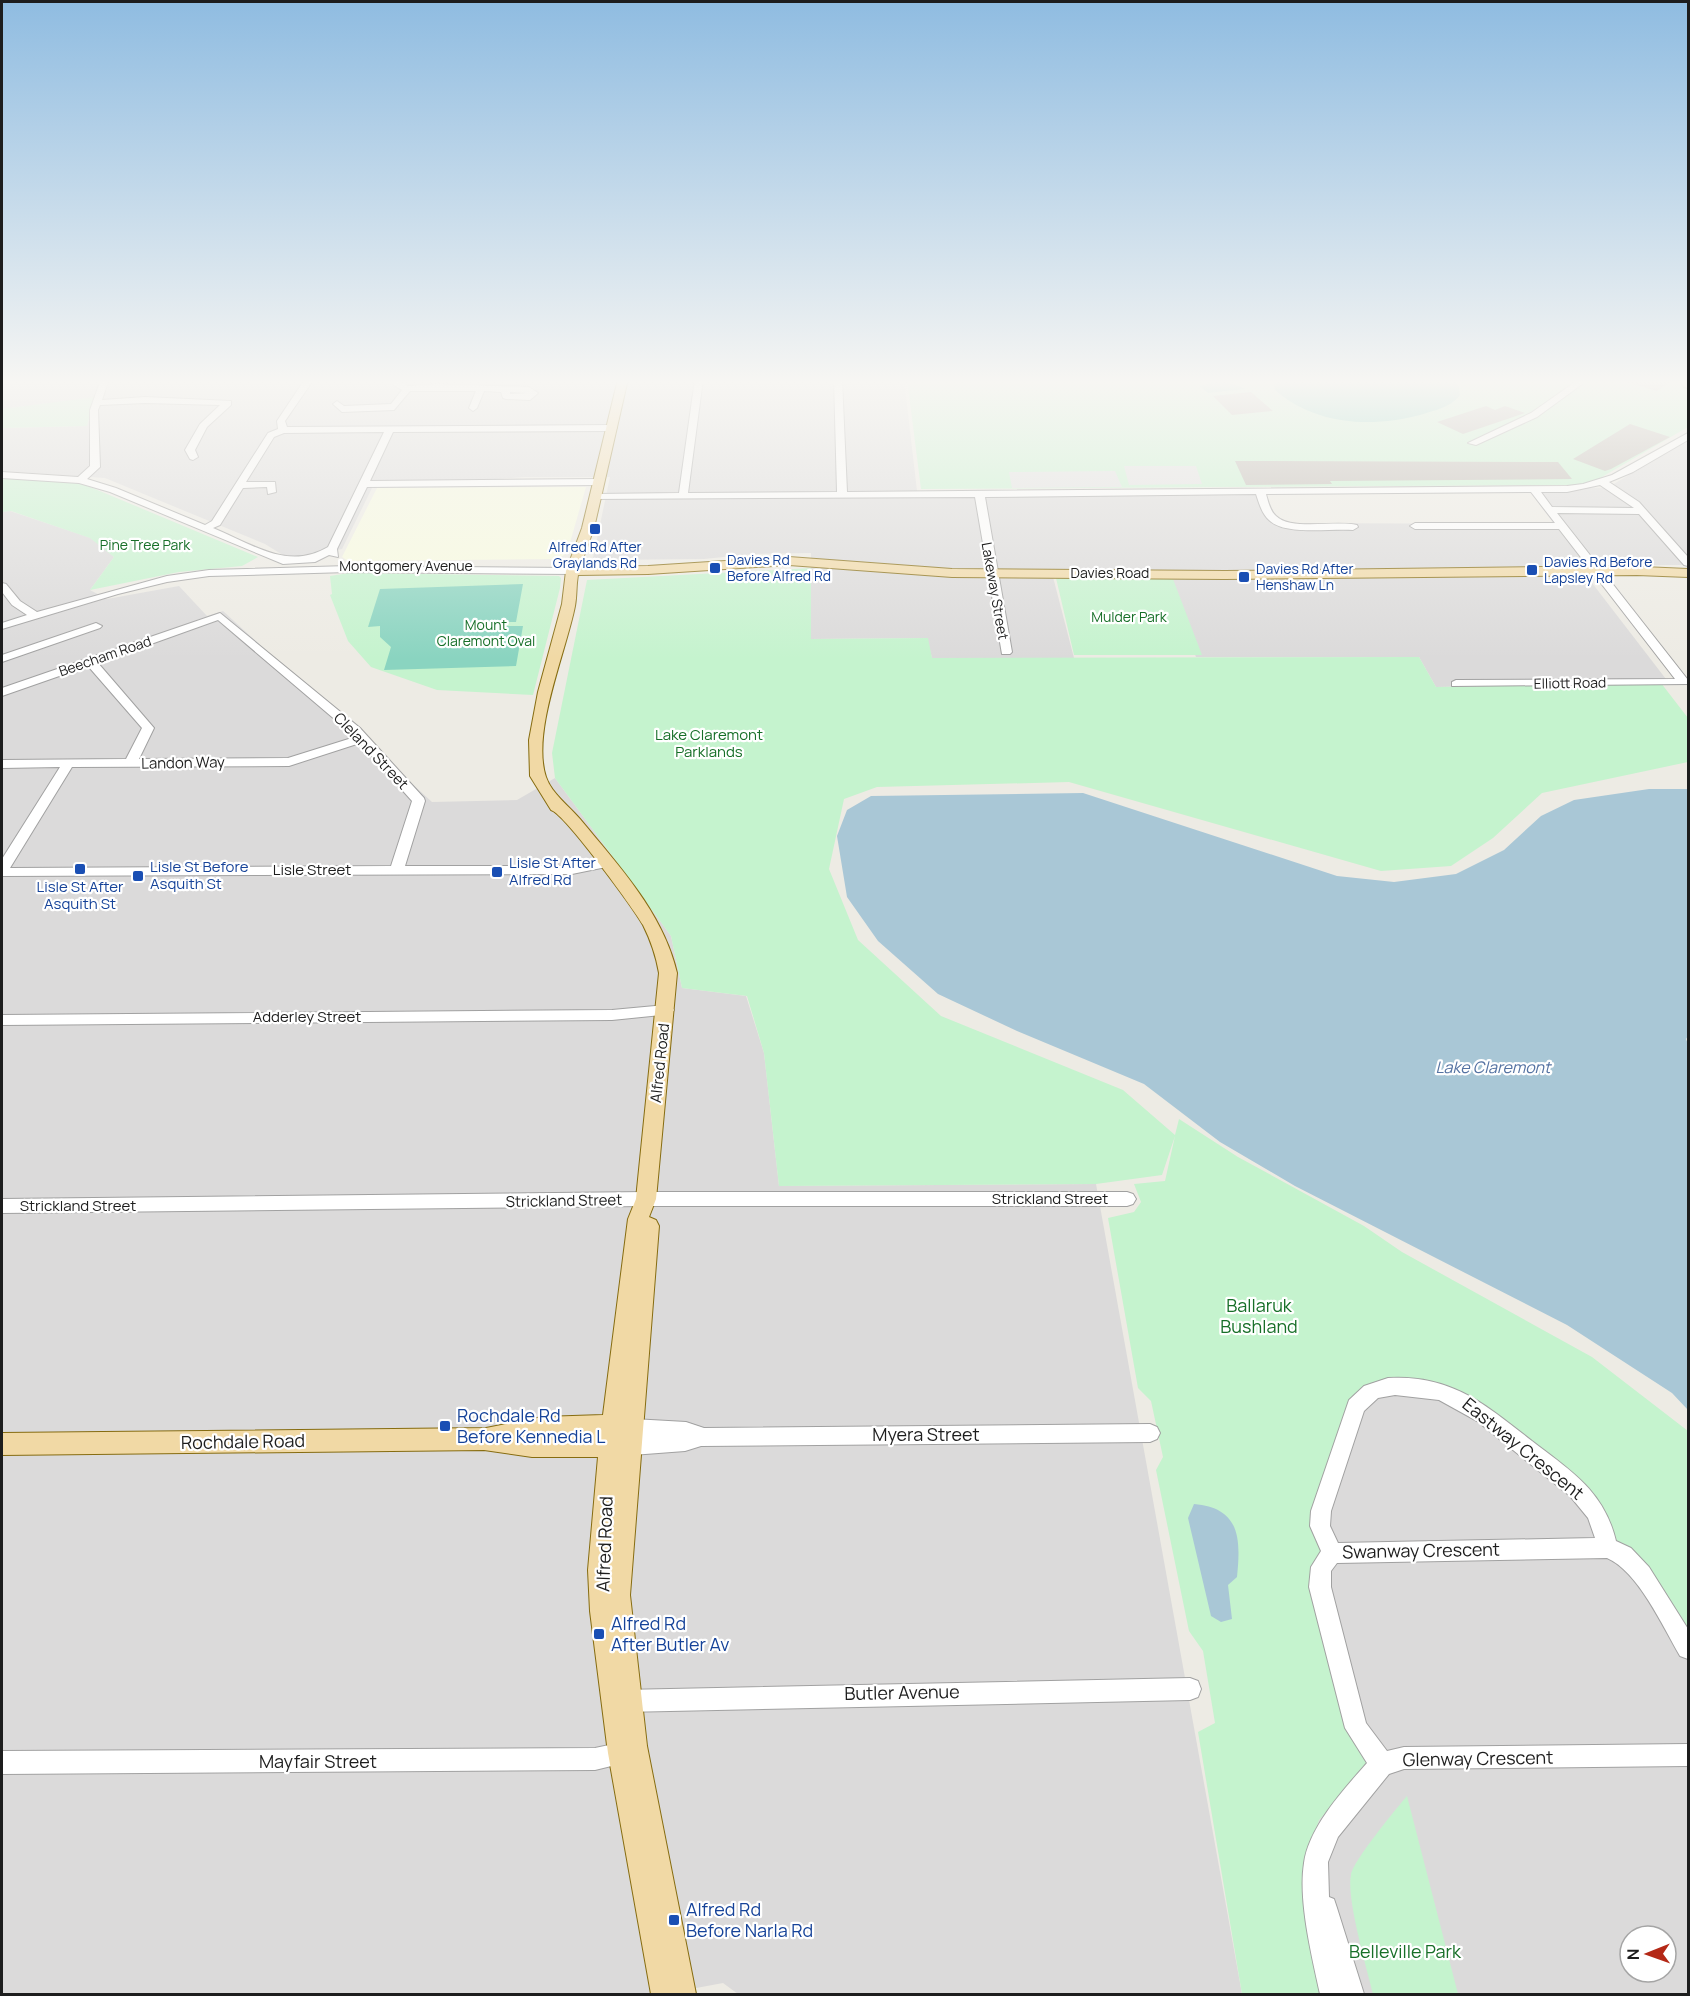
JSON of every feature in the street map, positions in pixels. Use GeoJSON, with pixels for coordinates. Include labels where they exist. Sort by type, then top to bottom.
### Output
{"type":"FeatureCollection","features":[{"type":"Feature","properties":{"kind":"main road","name":"Alfred Road"},"geometry":{"type":"LineString","coordinates":[[601,472],[535,751],[538,775],[552,798],[574,820],[598,861],[640,907],[665,952],[668,973],[666,1015],[646,1199],[650,1220],[622,1436],[601,1569],[603,1611],[621,1702],[666,1995]]}},
{"type":"Feature","properties":{"kind":"main road","name":"Davies Road"},"geometry":{"type":"LineString","coordinates":[[578,568],[659,568],[789,561],[922,572],[992,573],[1237,575],[1689,573]]}},
{"type":"Feature","properties":{"kind":"main road","name":"Rochdale Road"},"geometry":{"type":"LineString","coordinates":[[2,1444],[484,1439],[532,1446],[622,1436]]}},
{"type":"Feature","properties":{"kind":"main road","name":"Alfred Road"},"geometry":{"type":"LineString","coordinates":[[628,1752],[681,1995]]}},
{"type":"Feature","properties":{"kind":"street"},"geometry":{"type":"LineString","coordinates":[[80,480],[89,472]]}},
{"type":"Feature","properties":{"kind":"street"},"geometry":{"type":"LineString","coordinates":[[206,528],[216,523],[249,472]]}},
{"type":"Feature","properties":{"kind":"street"},"geometry":{"type":"LineString","coordinates":[[2,475],[80,480],[113,490],[283,561],[315,560],[332,549],[368,472]]}},
{"type":"Feature","properties":{"kind":"street"},"geometry":{"type":"LineString","coordinates":[[683,496],[686,472]]}},
{"type":"Feature","properties":{"kind":"street"},"geometry":{"type":"LineString","coordinates":[[841,472],[842,495]]}},
{"type":"Feature","properties":{"kind":"street"},"geometry":{"type":"LineString","coordinates":[[595,497],[1534,490],[1590,488],[1623,472]]}},
{"type":"Feature","properties":{"kind":"street"},"geometry":{"type":"LineString","coordinates":[[362,484],[598,482]]}},
{"type":"Feature","properties":{"kind":"street"},"geometry":{"type":"LineString","coordinates":[[1603,483],[1629,499],[1642,511],[1689,563]]}},
{"type":"Feature","properties":{"kind":"street"},"geometry":{"type":"LineString","coordinates":[[241,485],[274,485]]}},
{"type":"Feature","properties":{"kind":"street"},"geometry":{"type":"LineString","coordinates":[[1534,490],[1597,572]]}},
{"type":"Feature","properties":{"kind":"street"},"geometry":{"type":"LineString","coordinates":[[1260,491],[1270,515],[1278,523],[1292,526],[1353,527]]}},
{"type":"Feature","properties":{"kind":"street","name":"Lakeway Street"},"geometry":{"type":"LineString","coordinates":[[979,494],[1006,652]]}},
{"type":"Feature","properties":{"kind":"street"},"geometry":{"type":"LineString","coordinates":[[1549,510],[1642,511]]}},
{"type":"Feature","properties":{"kind":"street"},"geometry":{"type":"LineString","coordinates":[[1414,526],[1561,526]]}},
{"type":"Feature","properties":{"kind":"street"},"geometry":{"type":"LineString","coordinates":[[332,549],[336,553],[333,562],[346,567]]}},
{"type":"Feature","properties":{"kind":"street","name":"Montgomery Avenue"},"geometry":{"type":"LineString","coordinates":[[2,626],[167,579],[238,571],[346,567],[578,568]]}},
{"type":"Feature","properties":{"kind":"street","name":"Elliott Road"},"geometry":{"type":"LineString","coordinates":[[1456,684],[1684,682],[1597,572]]}},
{"type":"Feature","properties":{"kind":"street"},"geometry":{"type":"LineString","coordinates":[[2,586],[16,603],[35,615]]}},
{"type":"Feature","properties":{"kind":"street"},"geometry":{"type":"LineString","coordinates":[[16,603],[17,612],[23,620]]}},
{"type":"Feature","properties":{"kind":"street","name":"Cleland Street"},"geometry":{"type":"LineString","coordinates":[[209,620],[220,616],[356,731],[419,801],[397,870]]}},
{"type":"Feature","properties":{"kind":"street","name":"Beecham Road"},"geometry":{"type":"LineString","coordinates":[[2,692],[209,620]]}},
{"type":"Feature","properties":{"kind":"street"},"geometry":{"type":"LineString","coordinates":[[2,658],[96,626]]}},
{"type":"Feature","properties":{"kind":"street"},"geometry":{"type":"LineString","coordinates":[[90,661],[148,728],[130,764]]}},
{"type":"Feature","properties":{"kind":"street","name":"Landon Way"},"geometry":{"type":"LineString","coordinates":[[2,764],[289,762],[361,739]]}},
{"type":"Feature","properties":{"kind":"street"},"geometry":{"type":"LineString","coordinates":[[2,871],[68,764]]}},
{"type":"Feature","properties":{"kind":"street","name":"Lisle Street"},"geometry":{"type":"LineString","coordinates":[[2,871],[572,870],[598,861]]}},
{"type":"Feature","properties":{"kind":"street","name":"Adderley Street"},"geometry":{"type":"LineString","coordinates":[[2,1020],[612,1015],[620,1018],[666,1015]]}},
{"type":"Feature","properties":{"kind":"street","name":"Strickland Street"},"geometry":{"type":"LineString","coordinates":[[2,1206],[646,1199],[1127,1198]]}},
{"type":"Feature","properties":{"kind":"street","name":"Eastway Crescent"},"geometry":{"type":"LineString","coordinates":[[1332,1553],[1320,1526],[1321,1511],[1356,1406],[1366,1393],[1381,1386],[1440,1389],[1464,1399],[1561,1475],[1593,1506],[1602,1526],[1607,1548]]}},
{"type":"Feature","properties":{"kind":"street","name":"Myera Street"},"geometry":{"type":"LineString","coordinates":[[622,1436],[685,1442],[702,1437],[1150,1433]]}},
{"type":"Feature","properties":{"kind":"street"},"geometry":{"type":"LineString","coordinates":[[1607,1548],[1624,1555],[1642,1574],[1689,1648]]}},
{"type":"Feature","properties":{"kind":"street","name":"Swanway Crescent"},"geometry":{"type":"LineString","coordinates":[[1382,1764],[1356,1728],[1320,1587],[1320,1567],[1332,1553],[1607,1548]]}},
{"type":"Feature","properties":{"kind":"street","name":"Butler Avenue"},"geometry":{"type":"LineString","coordinates":[[621,1702],[1190,1689]]}},
{"type":"Feature","properties":{"kind":"street","name":"Mayfair Street"},"geometry":{"type":"LineString","coordinates":[[2,1763],[492,1761],[595,1759],[628,1752]]}},
{"type":"Feature","properties":{"kind":"street","name":"Glenway Crescent"},"geometry":{"type":"LineString","coordinates":[[1333,1995],[1317,1911],[1316,1862],[1329,1828],[1382,1764],[1404,1758],[1689,1755]]}},
{"type":"Feature","properties":{"kind":"street","name":"Glenway Crescent"},"geometry":{"type":"LineString","coordinates":[[1318,1892],[1326,1910],[1351,1995]]}},
{"type":"Feature","properties":{"kind":"shaded area"},"geometry":{"type":"Polygon","coordinates":[[[19,472],[915,472],[917,491],[1263,490],[1277,519],[1287,523],[1554,524],[1526,486],[1607,488],[1634,472],[1688,472],[1688,565],[1612,565],[1601,562],[1579,566],[1669,683],[1436,687],[1419,657],[1196,657],[1166,577],[1053,577],[1074,658],[932,658],[927,638],[811,639],[811,553],[753,554],[704,559],[596,560],[593,558],[610,477],[525,477],[372,488],[342,549],[311,557],[286,557],[265,544],[105,478],[19,472]]]}},
{"type":"Feature","properties":{"kind":"shaded area"},"geometry":{"type":"Polygon","coordinates":[[[1009,472],[1116,472],[1122,487],[1012,488],[1009,472]]]}},
{"type":"Feature","properties":{"kind":"shaded area"},"geometry":{"type":"Polygon","coordinates":[[[1126,472],[1198,472],[1202,484],[1129,485],[1126,472]]]}},
{"type":"Feature","properties":{"kind":"shaded area"},"geometry":{"type":"Polygon","coordinates":[[[586,487],[567,553],[558,559],[348,561],[342,557],[377,488],[586,487]]]}},
{"type":"Feature","properties":{"kind":"shaded area"},"geometry":{"type":"Polygon","coordinates":[[[10,511],[91,538],[114,557],[90,590],[107,599],[179,586],[207,616],[223,611],[432,802],[517,800],[555,778],[671,936],[682,988],[746,996],[764,1053],[779,1186],[1096,1184],[1242,1994],[738,1994],[723,1983],[664,1994],[2,1994],[2,512],[10,511]]]}},
{"type":"Feature","properties":{"kind":"shaded area"},"geometry":{"type":"Polygon","coordinates":[[[1440,1389],[1546,1464],[1642,1574],[1688,1648],[1688,1994],[1326,1994],[1303,1872],[1319,1820],[1369,1764],[1348,1733],[1312,1587],[1311,1567],[1318,1554],[1320,1515],[1366,1393],[1440,1389]]]}},
{"type":"Feature","properties":{"kind":"green space"},"geometry":{"type":"Polygon","coordinates":[[[919,472],[1610,472],[1595,481],[1576,485],[921,489],[919,472]]]}},
{"type":"Feature","properties":{"kind":"green space","name":"Pine Tree Park"},"geometry":{"type":"Polygon","coordinates":[[[2,478],[71,479],[258,557],[242,566],[179,572],[90,590],[114,557],[90,538],[11,511],[2,512],[2,478]]]}},
{"type":"Feature","properties":{"kind":"green space","name":"Lake Claremont Parklands"},"geometry":{"type":"Polygon","coordinates":[[[811,568],[811,639],[928,638],[932,658],[1419,657],[1436,687],[1661,683],[1688,718],[1688,762],[1542,793],[1493,838],[1451,866],[1381,871],[1069,782],[877,787],[844,799],[829,869],[858,940],[941,1016],[1123,1090],[1175,1135],[1179,1119],[1238,1157],[1364,1226],[1402,1252],[1592,1357],[1688,1431],[1688,1648],[1642,1574],[1624,1555],[1593,1506],[1464,1399],[1366,1393],[1320,1515],[1329,1546],[1316,1559],[1312,1574],[1312,1587],[1348,1733],[1370,1764],[1319,1820],[1303,1872],[1326,1994],[1242,1994],[1198,1732],[1215,1723],[1203,1651],[1189,1631],[1156,1470],[1163,1457],[1151,1401],[1138,1388],[1108,1218],[1134,1212],[1141,1202],[1134,1184],[1165,1181],[1175,1136],[1162,1175],[1096,1184],[779,1186],[764,1053],[747,996],[682,988],[671,936],[555,778],[552,753],[587,580],[811,568]]]}},
{"type":"Feature","properties":{"kind":"green space","name":"Mount Claremont Oval"},"geometry":{"type":"Polygon","coordinates":[[[349,573],[559,576],[561,578],[560,588],[533,695],[437,690],[371,667],[348,641],[330,595],[332,594],[330,576],[349,573]]]}},
{"type":"Feature","properties":{"kind":"green space","name":"Mulder Park"},"geometry":{"type":"Polygon","coordinates":[[[1056,578],[1173,579],[1202,655],[1074,655],[1056,578]]]}},
{"type":"Feature","properties":{"kind":"green space"},"geometry":{"type":"Polygon","coordinates":[[[523,584],[516,622],[504,622],[503,626],[523,626],[516,666],[384,670],[391,647],[380,637],[380,626],[368,627],[380,589],[523,584]]]}},
{"type":"Feature","properties":{"kind":"green space","name":"Belleville Park"},"geometry":{"type":"Polygon","coordinates":[[[1407,1796],[1458,1994],[1373,1994],[1351,1900],[1351,1875],[1367,1847],[1407,1796]]]}},
{"type":"Feature","properties":{"kind":"water","name":"Lake Claremont"},"geometry":{"type":"Polygon","coordinates":[[[1649,789],[1688,789],[1688,1036],[1686,1039],[1688,1044],[1688,1410],[1672,1393],[1567,1325],[1295,1186],[1220,1142],[1144,1084],[1017,1031],[938,994],[878,941],[847,897],[837,836],[847,810],[871,796],[1083,793],[1337,876],[1394,882],[1456,874],[1504,850],[1541,816],[1574,800],[1649,789]]]}},
{"type":"Feature","properties":{"kind":"water"},"geometry":{"type":"Polygon","coordinates":[[[1194,1504],[1221,1512],[1234,1527],[1238,1550],[1237,1577],[1228,1585],[1232,1619],[1221,1622],[1211,1616],[1188,1518],[1194,1504]]]}},
{"type":"Feature","properties":{"kind":"building"},"geometry":{"type":"Polygon","coordinates":[[[1240,472],[1566,472],[1572,479],[1330,481],[1332,484],[1246,485],[1240,472]]]}},
{"type":"Feature","properties":{"kind":"place","name":"Alfred Rd After Graylands Rd"},"geometry":{"type":"Point","coordinates":[595,529]}},
{"type":"Feature","properties":{"kind":"place","name":"Davies Rd Before Alfred Rd"},"geometry":{"type":"Point","coordinates":[715,568]}},
{"type":"Feature","properties":{"kind":"place","name":"Davies Rd Before Lapsley Rd"},"geometry":{"type":"Point","coordinates":[1532,570]}},
{"type":"Feature","properties":{"kind":"place","name":"Davies Rd After Henshaw Ln"},"geometry":{"type":"Point","coordinates":[1244,577]}},
{"type":"Feature","properties":{"kind":"place","name":"Lisle St After Asquith St"},"geometry":{"type":"Point","coordinates":[80,869]}},
{"type":"Feature","properties":{"kind":"place","name":"Lisle St After Alfred Rd"},"geometry":{"type":"Point","coordinates":[497,872]}},
{"type":"Feature","properties":{"kind":"place","name":"Lisle St Before Asquith St"},"geometry":{"type":"Point","coordinates":[138,876]}},
{"type":"Feature","properties":{"kind":"place","name":"Rochdale Rd Before Kennedia L"},"geometry":{"type":"Point","coordinates":[445,1426]}},
{"type":"Feature","properties":{"kind":"place","name":"Alfred Rd After Butler Av"},"geometry":{"type":"Point","coordinates":[599,1634]}},
{"type":"Feature","properties":{"kind":"place","name":"Alfred Rd Before Narla Rd"},"geometry":{"type":"Point","coordinates":[674,1920]}},
{"type":"Feature","properties":{"kind":"park label","name":"Ballaruk Bushland"},"geometry":{"type":"Point","coordinates":[1259,1316]}}]}
